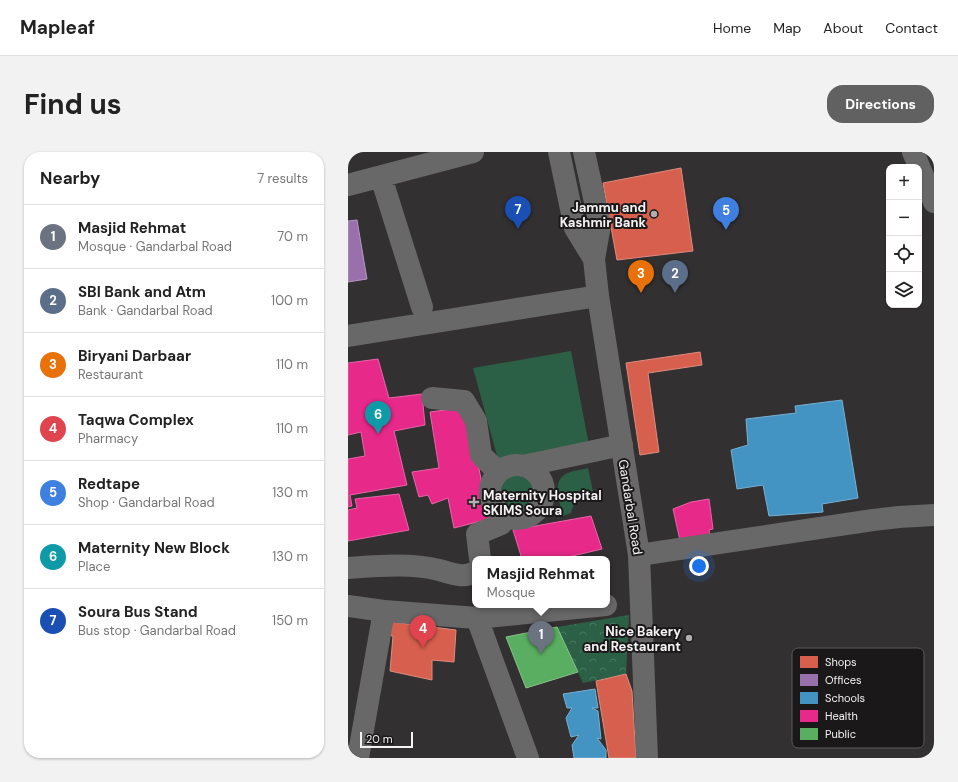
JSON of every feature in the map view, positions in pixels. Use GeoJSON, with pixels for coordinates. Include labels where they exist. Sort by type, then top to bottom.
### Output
{"type":"FeatureCollection","features":[{"type":"Feature","properties":{"kind":"main road","name":"Gandarbal Road"},"geometry":{"type":"LineString","coordinates":[[559,152],[575,228],[594,259]]}},
{"type":"Feature","properties":{"kind":"main road","name":"Gandarbal Road"},"geometry":{"type":"LineString","coordinates":[[584,152],[600,225],[594,259],[598,296],[639,555],[647,758]]}},
{"type":"Feature","properties":{"kind":"main road"},"geometry":{"type":"LineString","coordinates":[[610,605],[641,602]]}},
{"type":"Feature","properties":{"kind":"main road"},"geometry":{"type":"LineString","coordinates":[[348,606],[384,611],[477,618],[577,608]]}},
{"type":"Feature","properties":{"kind":"street"},"geometry":{"type":"LineString","coordinates":[[348,185],[473,152]]}},
{"type":"Feature","properties":{"kind":"street"},"geometry":{"type":"LineString","coordinates":[[913,152],[934,202]]}},
{"type":"Feature","properties":{"kind":"street"},"geometry":{"type":"LineString","coordinates":[[381,177],[422,307]]}},
{"type":"Feature","properties":{"kind":"street"},"geometry":{"type":"LineString","coordinates":[[348,336],[598,296]]}},
{"type":"Feature","properties":{"kind":"street"},"geometry":{"type":"LineString","coordinates":[[432,398],[464,401],[476,421],[481,455],[498,472]]}},
{"type":"Feature","properties":{"kind":"street"},"geometry":{"type":"LineString","coordinates":[[523,466],[622,445]]}},
{"type":"Feature","properties":{"kind":"street"},"geometry":{"type":"LineString","coordinates":[[514,465],[523,466],[531,469],[540,479],[544,491],[542,500],[538,508],[532,514],[524,518],[515,519],[506,517],[498,512],[493,504],[490,496],[491,483],[498,472],[506,467],[514,465]]}},
{"type":"Feature","properties":{"kind":"street"},"geometry":{"type":"LineString","coordinates":[[639,555],[880,519],[934,515]]}},
{"type":"Feature","properties":{"kind":"street"},"geometry":{"type":"LineString","coordinates":[[480,556],[477,534],[500,524],[506,517]]}},
{"type":"Feature","properties":{"kind":"street"},"geometry":{"type":"LineString","coordinates":[[348,568],[416,566],[439,570],[453,575],[472,574]]}},
{"type":"Feature","properties":{"kind":"street"},"geometry":{"type":"LineString","coordinates":[[358,758],[384,611]]}},
{"type":"Feature","properties":{"kind":"street"},"geometry":{"type":"LineString","coordinates":[[477,618],[528,758]]}},
{"type":"Feature","properties":{"kind":"green space"},"geometry":{"type":"Polygon","coordinates":[[[571,351],[589,445],[499,463],[473,368],[571,351]]]}},
{"type":"Feature","properties":{"kind":"green space"},"geometry":{"type":"Polygon","coordinates":[[[588,468],[595,500],[579,500],[574,504],[571,513],[563,516],[558,494],[558,484],[560,479],[569,472],[588,468]]]}},
{"type":"Feature","properties":{"kind":"green space"},"geometry":{"type":"Polygon","coordinates":[[[522,472],[529,475],[535,481],[538,492],[537,500],[529,509],[522,512],[514,512],[507,509],[499,500],[498,488],[501,481],[510,473],[522,472]]]}},
{"type":"Feature","properties":{"kind":"green space"},"geometry":{"type":"Polygon","coordinates":[[[629,615],[626,674],[583,683],[557,627],[629,615]]]}},
{"type":"Feature","properties":{"kind":"building: Shops"},"geometry":{"type":"Polygon","coordinates":[[[681,168],[693,251],[617,260],[603,183],[681,168]]]}},
{"type":"Feature","properties":{"kind":"building: Shops"},"geometry":{"type":"Polygon","coordinates":[[[700,352],[702,365],[648,373],[659,452],[640,455],[626,363],[700,352]]]}},
{"type":"Feature","properties":{"kind":"building: Shops"},"geometry":{"type":"Polygon","coordinates":[[[384,621],[456,630],[454,662],[432,660],[432,680],[390,671],[393,636],[384,635],[384,621]]]}},
{"type":"Feature","properties":{"kind":"building: Shops"},"geometry":{"type":"Polygon","coordinates":[[[626,674],[632,691],[636,758],[609,758],[596,681],[626,674]]]}},
{"type":"Feature","properties":{"kind":"building: Offices"},"geometry":{"type":"Polygon","coordinates":[[[357,220],[367,279],[348,282],[348,221],[357,220]]]}},
{"type":"Feature","properties":{"kind":"building: Schools"},"geometry":{"type":"Polygon","coordinates":[[[842,400],[858,498],[822,504],[823,512],[769,516],[763,485],[737,489],[731,450],[748,445],[746,419],[796,413],[795,406],[842,400]]]}},
{"type":"Feature","properties":{"kind":"building: Schools"},"geometry":{"type":"Polygon","coordinates":[[[595,689],[598,708],[592,708],[598,711],[601,739],[597,738],[606,750],[606,758],[574,758],[572,745],[579,735],[571,737],[566,718],[572,708],[567,708],[563,694],[595,689]]]}},
{"type":"Feature","properties":{"kind":"building: Health"},"geometry":{"type":"Polygon","coordinates":[[[378,359],[389,398],[422,394],[425,425],[394,431],[407,485],[350,495],[352,506],[348,507],[348,459],[365,456],[361,432],[348,435],[348,363],[378,359]]]}},
{"type":"Feature","properties":{"kind":"building: Health"},"geometry":{"type":"Polygon","coordinates":[[[460,408],[469,419],[489,519],[454,528],[448,498],[432,504],[428,495],[419,497],[412,472],[439,468],[430,412],[460,408]]]}},
{"type":"Feature","properties":{"kind":"building: Health"},"geometry":{"type":"Polygon","coordinates":[[[399,494],[409,530],[348,541],[348,510],[357,508],[355,499],[399,494]]]}},
{"type":"Feature","properties":{"kind":"building: Health"},"geometry":{"type":"Polygon","coordinates":[[[709,499],[713,529],[709,530],[710,539],[681,545],[673,509],[691,502],[709,499]]]}},
{"type":"Feature","properties":{"kind":"building: Health"},"geometry":{"type":"Polygon","coordinates":[[[591,516],[602,549],[573,556],[521,556],[513,530],[591,516]]]}},
{"type":"Feature","properties":{"kind":"building: Public"},"geometry":{"type":"Polygon","coordinates":[[[557,627],[578,672],[526,688],[506,637],[557,627]]]}},
{"type":"Feature","properties":{"kind":"place","name":"Jammu and Kashmir Bank"},"geometry":{"type":"Point","coordinates":[654,214]}},
{"type":"Feature","properties":{"kind":"place","name":"Soura Bus Stand"},"geometry":{"type":"Point","coordinates":[518,229]}},
{"type":"Feature","properties":{"kind":"place","name":"Redtape"},"geometry":{"type":"Point","coordinates":[726,230]}},
{"type":"Feature","properties":{"kind":"place","name":"Biryani Darbaar"},"geometry":{"type":"Point","coordinates":[641,293]}},
{"type":"Feature","properties":{"kind":"place","name":"SBI Bank and Atm"},"geometry":{"type":"Point","coordinates":[675,293]}},
{"type":"Feature","properties":{"kind":"place","name":"Maternity New Block"},"geometry":{"type":"Point","coordinates":[378,434]}},
{"type":"Feature","properties":{"kind":"place","name":"Maternity Hospital SKIMS Soura"},"geometry":{"type":"Point","coordinates":[474,502]}},
{"type":"Feature","properties":{"kind":"place","name":"Nice Bakery and Restaurant"},"geometry":{"type":"Point","coordinates":[689,638]}},
{"type":"Feature","properties":{"kind":"place","name":"Taqwa Complex"},"geometry":{"type":"Point","coordinates":[423,648]}},
{"type":"Feature","properties":{"kind":"place","name":"Masjid Rehmat"},"geometry":{"type":"Point","coordinates":[541,654]}}]}
